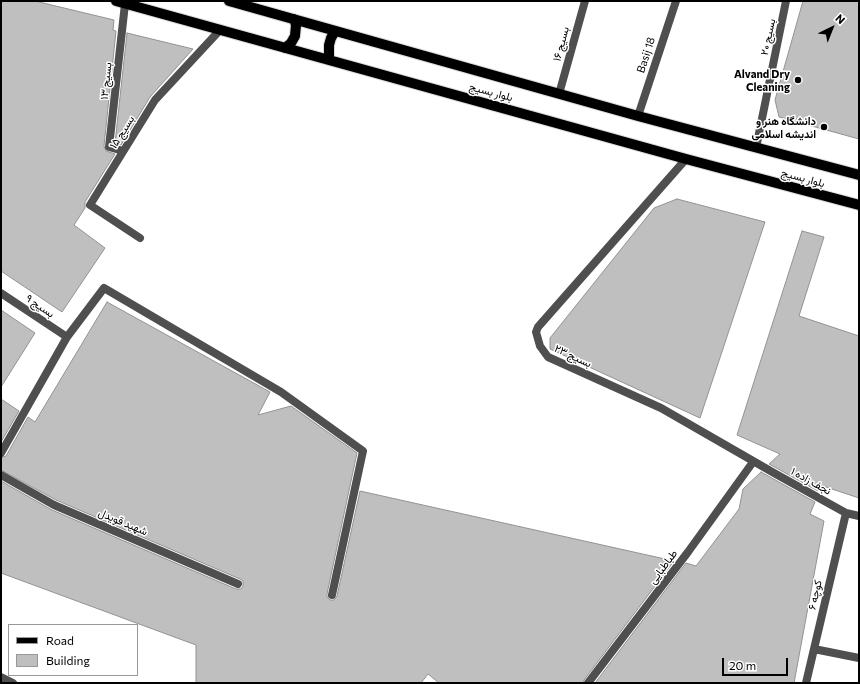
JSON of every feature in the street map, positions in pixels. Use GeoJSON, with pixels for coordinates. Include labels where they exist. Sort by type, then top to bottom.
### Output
{"type":"FeatureCollection","features":[{"type":"Feature","properties":{"kind":"main road","name":"بلوار بسیج"},"geometry":{"type":"LineString","coordinates":[[229,1],[638,116],[859,175]]}},
{"type":"Feature","properties":{"kind":"main road","name":"بلوار بسیج"},"geometry":{"type":"LineString","coordinates":[[121,2],[686,159],[859,205]]}},
{"type":"Feature","properties":{"kind":"main road"},"geometry":{"type":"LineString","coordinates":[[285,48],[291,43],[295,36],[296,25],[294,19]]}},
{"type":"Feature","properties":{"kind":"main road"},"geometry":{"type":"LineString","coordinates":[[329,60],[329,45],[335,31]]}},
{"type":"Feature","properties":{"kind":"street","name":"بسیج ۱۶"},"geometry":{"type":"LineString","coordinates":[[559,94],[585,1]]}},
{"type":"Feature","properties":{"kind":"street","name":"Basij 18"},"geometry":{"type":"LineString","coordinates":[[638,116],[676,1]]}},
{"type":"Feature","properties":{"kind":"street","name":"بسیج ۲۰"},"geometry":{"type":"LineString","coordinates":[[756,148],[786,1]]}},
{"type":"Feature","properties":{"kind":"street","name":"بسیج ۱۳"},"geometry":{"type":"LineString","coordinates":[[121,2],[109,147],[123,151]]}},
{"type":"Feature","properties":{"kind":"street","name":"بسیج ۱۵"},"geometry":{"type":"LineString","coordinates":[[140,238],[90,205],[155,100],[220,30]]}},
{"type":"Feature","properties":{"kind":"street","name":"بسیج ۲۳"},"geometry":{"type":"LineString","coordinates":[[686,159],[538,327],[536,332],[540,346],[548,358],[661,408],[753,462]]}},
{"type":"Feature","properties":{"kind":"street"},"geometry":{"type":"LineString","coordinates":[[1,453],[67,337],[104,288],[281,392],[364,451],[332,595]]}},
{"type":"Feature","properties":{"kind":"street","name":"بسیج ۹"},"geometry":{"type":"LineString","coordinates":[[1,293],[67,337]]}},
{"type":"Feature","properties":{"kind":"street","name":"نجف زاده ۱"},"geometry":{"type":"LineString","coordinates":[[753,462],[846,513],[859,516]]}},
{"type":"Feature","properties":{"kind":"street","name":"طباطبایی"},"geometry":{"type":"LineString","coordinates":[[588,683],[688,552],[753,462]]}},
{"type":"Feature","properties":{"kind":"street","name":"شهید قویدل"},"geometry":{"type":"LineString","coordinates":[[1,476],[54,505],[238,584]]}},
{"type":"Feature","properties":{"kind":"street","name":"کوچه ۶"},"geometry":{"type":"LineString","coordinates":[[806,683],[846,513]]}},
{"type":"Feature","properties":{"kind":"street"},"geometry":{"type":"LineString","coordinates":[[814,648],[859,658]]}},
{"type":"Feature","properties":{"kind":"street"},"geometry":{"type":"LineString","coordinates":[[1,677],[13,683]]}},
{"type":"Feature","properties":{"kind":"building"},"geometry":{"type":"Polygon","coordinates":[[[1,1],[35,1],[114,20],[113,30],[116,31],[104,146],[106,151],[115,154],[85,202],[85,208],[74,225],[105,248],[62,312],[1,271],[1,1]]]}},
{"type":"Feature","properties":{"kind":"building"},"geometry":{"type":"Polygon","coordinates":[[[803,1],[859,1],[859,139],[779,117],[775,100],[803,1]]]}},
{"type":"Feature","properties":{"kind":"building"},"geometry":{"type":"Polygon","coordinates":[[[127,33],[193,49],[150,97],[121,145],[115,143],[127,33]]]}},
{"type":"Feature","properties":{"kind":"building"},"geometry":{"type":"Polygon","coordinates":[[[677,199],[765,222],[700,418],[550,349],[550,338],[654,208],[677,199]]]}},
{"type":"Feature","properties":{"kind":"building"},"geometry":{"type":"Polygon","coordinates":[[[802,231],[824,237],[799,316],[859,336],[859,498],[820,485],[818,491],[769,464],[780,454],[737,435],[802,231]]]}},
{"type":"Feature","properties":{"kind":"building"},"geometry":{"type":"Polygon","coordinates":[[[107,302],[270,392],[258,415],[291,406],[357,453],[327,594],[327,597],[330,600],[334,600],[337,596],[360,491],[674,561],[583,683],[439,683],[428,674],[421,683],[196,683],[196,645],[1,573],[1,481],[52,510],[236,589],[241,589],[243,586],[243,581],[240,579],[56,500],[1,470],[1,458],[6,456],[28,417],[35,422],[107,302]]]}},
{"type":"Feature","properties":{"kind":"building"},"geometry":{"type":"Polygon","coordinates":[[[1,310],[35,333],[1,387],[1,310]]]}},
{"type":"Feature","properties":{"kind":"building"},"geometry":{"type":"Polygon","coordinates":[[[1,399],[19,411],[1,442],[1,399]]]}},
{"type":"Feature","properties":{"kind":"building"},"geometry":{"type":"Polygon","coordinates":[[[761,472],[815,502],[810,514],[824,521],[794,683],[595,683],[686,563],[696,566],[739,509],[743,489],[761,472]]]}},
{"type":"Feature","properties":{"kind":"place","name":"Alvand Dry Cleaning"},"geometry":{"type":"Point","coordinates":[798,80]}},
{"type":"Feature","properties":{"kind":"place","name":"دانشگاه هنر و اندیشه اسلامی"},"geometry":{"type":"Point","coordinates":[824,127]}}]}
